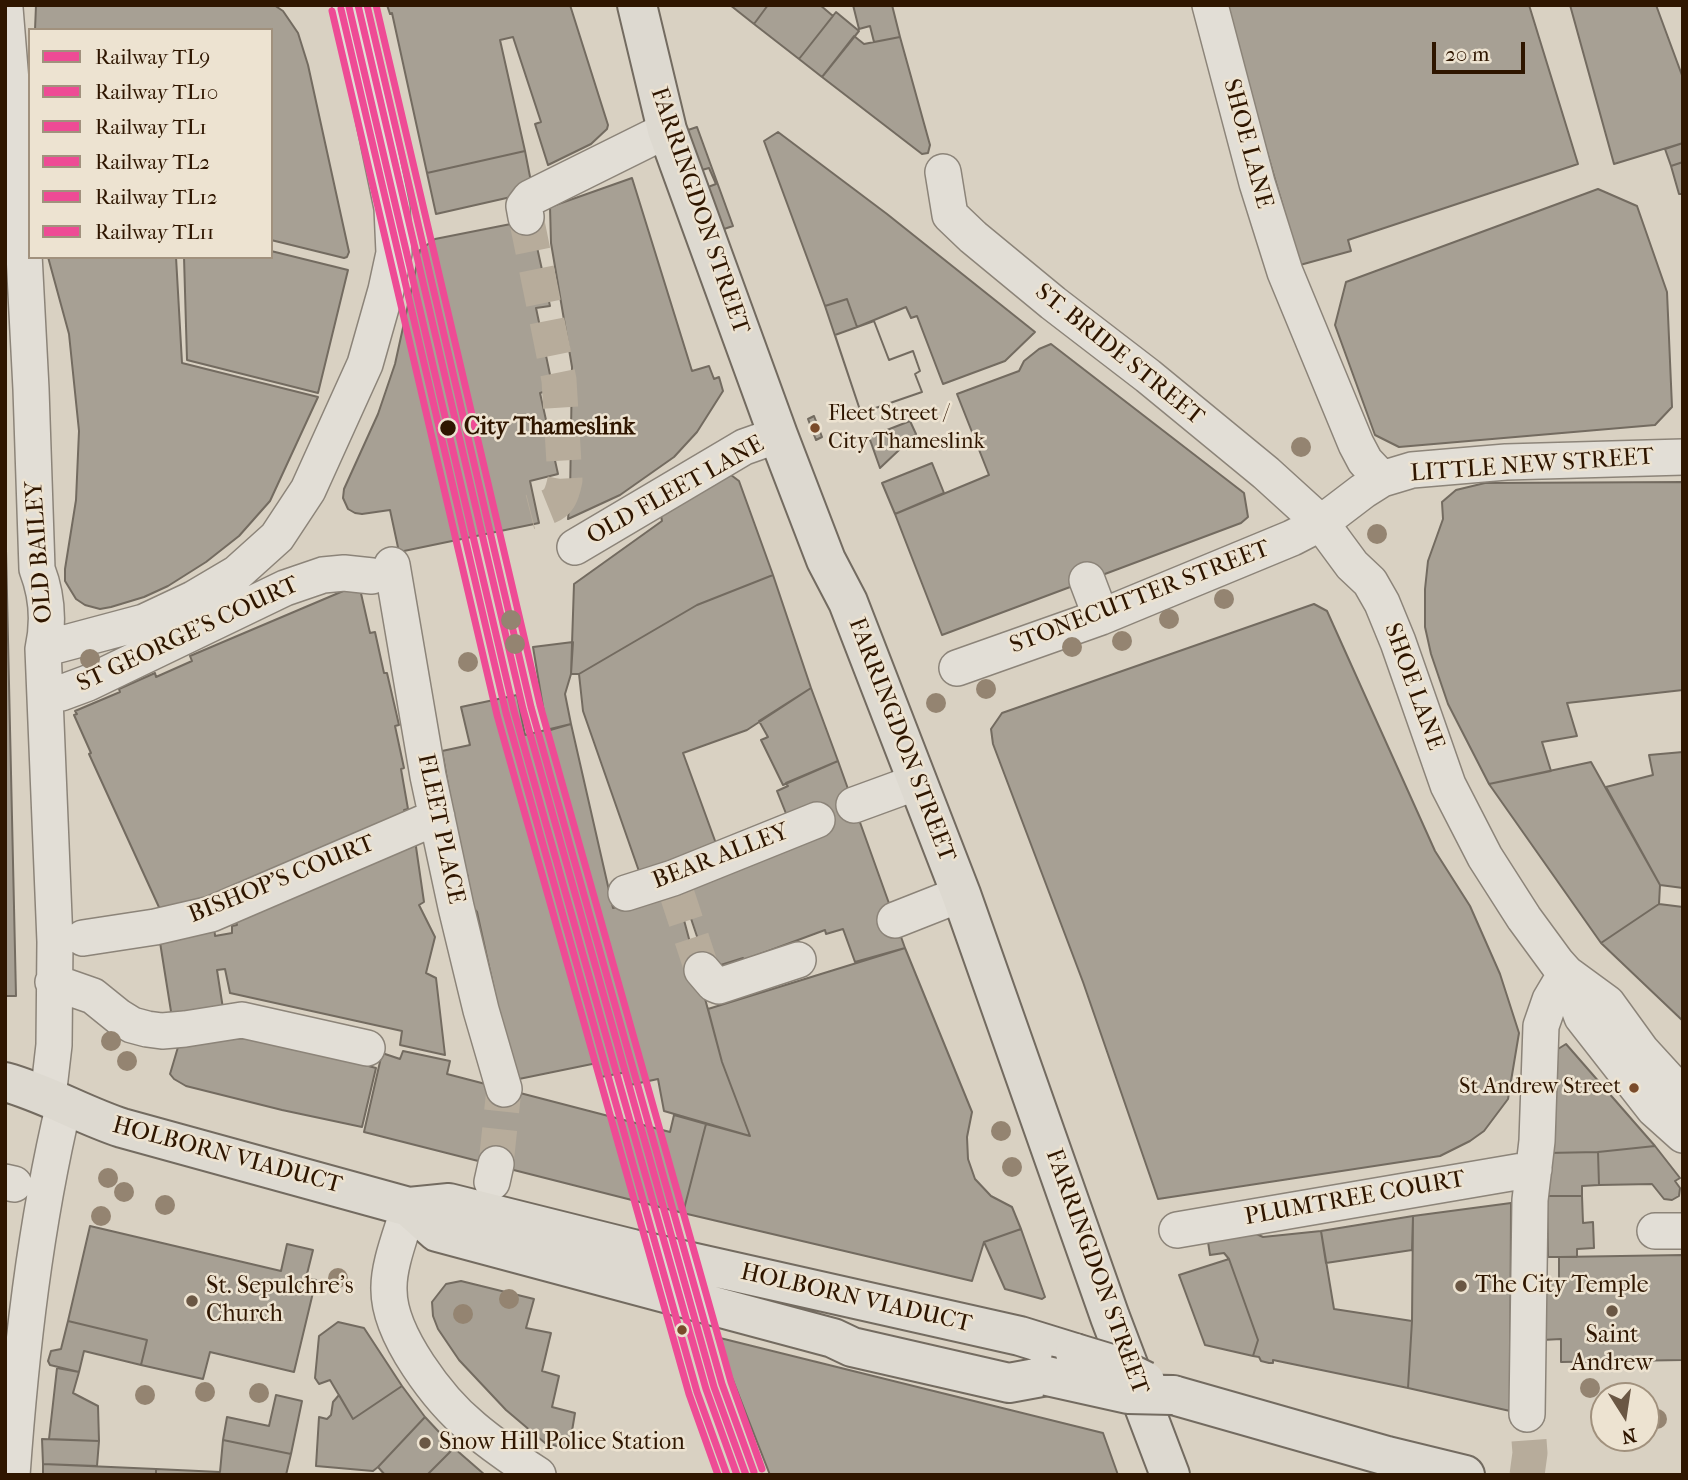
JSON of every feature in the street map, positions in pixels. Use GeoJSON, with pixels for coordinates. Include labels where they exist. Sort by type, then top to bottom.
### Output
{"type":"FeatureCollection","features":[{"type":"Feature","properties":{"kind":"main road","name":"FARRINGDON STREET"},"geometry":{"type":"LineString","coordinates":[[636,5],[667,130],[826,560],[848,602],[961,894],[1110,1317],[1170,1475]]}},
{"type":"Feature","properties":{"kind":"main road","name":"HOLBORN VIADUCT"},"geometry":{"type":"LineString","coordinates":[[5,1082],[121,1128],[409,1207],[449,1203],[633,1249],[1022,1365]]}},
{"type":"Feature","properties":{"kind":"main road","name":"HOLBORN VIADUCT"},"geometry":{"type":"LineString","coordinates":[[409,1207],[437,1232],[833,1338],[852,1347],[1022,1365],[1108,1363],[1173,1395],[1387,1456],[1465,1475]]}},
{"type":"Feature","properties":{"kind":"street"},"geometry":{"type":"LineString","coordinates":[[43,649],[144,622],[237,573],[277,537],[313,478],[365,364],[394,253],[392,208],[351,5]]}},
{"type":"Feature","properties":{"kind":"street","name":"SHOE LANE"},"geometry":{"type":"LineString","coordinates":[[1210,5],[1257,183],[1284,272],[1356,444],[1365,461],[1382,479]]}},
{"type":"Feature","properties":{"kind":"street","name":"OLD BAILEY"},"geometry":{"type":"LineString","coordinates":[[5,8],[22,216],[37,569],[42,580],[48,628],[43,649],[55,942],[53,982],[56,1101],[43,1207],[11,1404],[12,1475]]}},
{"type":"Feature","properties":{"kind":"street"},"geometry":{"type":"LineString","coordinates":[[526,217],[524,206],[530,198],[667,130]]}},
{"type":"Feature","properties":{"kind":"street","name":"ST. BRIDE STREET"},"geometry":{"type":"LineString","coordinates":[[943,172],[950,215],[973,237],[1158,384],[1266,473],[1321,523]]}},
{"type":"Feature","properties":{"kind":"street","name":"OLD FLEET LANE"},"geometry":{"type":"LineString","coordinates":[[575,547],[744,447],[778,435]]}},
{"type":"Feature","properties":{"kind":"street","name":"LITTLE NEW STREET"},"geometry":{"type":"LineString","coordinates":[[1382,479],[1412,470],[1506,462],[1683,457]]}},
{"type":"Feature","properties":{"kind":"street"},"geometry":{"type":"LineString","coordinates":[[1321,523],[1382,479]]}},
{"type":"Feature","properties":{"kind":"street","name":"SHOE LANE"},"geometry":{"type":"LineString","coordinates":[[1321,523],[1352,565],[1370,582],[1382,603],[1448,785],[1492,867],[1524,918],[1566,973]]}},
{"type":"Feature","properties":{"kind":"street","name":"STONECUTTER STREET"},"geometry":{"type":"LineString","coordinates":[[957,668],[1101,617],[1260,552],[1321,523]]}},
{"type":"Feature","properties":{"kind":"street","name":"ST GEORGE'S COURT"},"geometry":{"type":"LineString","coordinates":[[45,694],[61,693],[88,683],[285,588],[323,575],[382,570]]}},
{"type":"Feature","properties":{"kind":"street","name":"FLEET PLACE"},"geometry":{"type":"LineString","coordinates":[[382,570],[481,1010],[504,1089]]}},
{"type":"Feature","properties":{"kind":"street"},"geometry":{"type":"LineString","coordinates":[[1087,580],[1101,617]]}},
{"type":"Feature","properties":{"kind":"street"},"geometry":{"type":"LineString","coordinates":[[855,805],[918,782]]}},
{"type":"Feature","properties":{"kind":"street","name":"BISHOP'S COURT"},"geometry":{"type":"LineString","coordinates":[[83,938],[155,927],[212,914],[437,817]]}},
{"type":"Feature","properties":{"kind":"street","name":"BEAR ALLEY"},"geometry":{"type":"LineString","coordinates":[[626,893],[674,883],[817,820]]}},
{"type":"Feature","properties":{"kind":"street"},"geometry":{"type":"LineString","coordinates":[[895,920],[961,894]]}},
{"type":"Feature","properties":{"kind":"street"},"geometry":{"type":"LineString","coordinates":[[702,970],[719,986],[798,960]]}},
{"type":"Feature","properties":{"kind":"street"},"geometry":{"type":"LineString","coordinates":[[1566,973],[1607,1003],[1641,1050],[1683,1096]]}},
{"type":"Feature","properties":{"kind":"street"},"geometry":{"type":"LineString","coordinates":[[1566,973],[1582,1017],[1654,1109],[1683,1135]]}},
{"type":"Feature","properties":{"kind":"street"},"geometry":{"type":"LineString","coordinates":[[1527,1414],[1530,1200],[1541,1026],[1550,1000],[1566,973]]}},
{"type":"Feature","properties":{"kind":"street"},"geometry":{"type":"LineString","coordinates":[[53,982],[93,996],[132,1025],[147,1029],[185,1029],[242,1020],[367,1048]]}},
{"type":"Feature","properties":{"kind":"street","name":"PLUMTREE COURT"},"geometry":{"type":"LineString","coordinates":[[1177,1230],[1534,1169]]}},
{"type":"Feature","properties":{"kind":"street"},"geometry":{"type":"LineString","coordinates":[[409,1207],[390,1276],[390,1304],[396,1324],[412,1355],[442,1397],[470,1427],[538,1475]]}},
{"type":"Feature","properties":{"kind":"building"},"geometry":{"type":"Polygon","coordinates":[[[36,5],[274,5],[283,11],[298,33],[308,65],[349,252],[347,257],[273,240],[273,28],[35,28],[36,5]]]}},
{"type":"Feature","properties":{"kind":"building"},"geometry":{"type":"Polygon","coordinates":[[[387,5],[570,5],[608,125],[607,129],[591,144],[548,165],[535,124],[541,122],[513,37],[500,40],[525,151],[427,173],[392,13],[390,14],[387,5]]]}},
{"type":"Feature","properties":{"kind":"building"},"geometry":{"type":"Polygon","coordinates":[[[730,5],[768,5],[754,24],[730,5]]]}},
{"type":"Feature","properties":{"kind":"building"},"geometry":{"type":"Polygon","coordinates":[[[768,5],[820,5],[833,16],[799,59],[754,24],[768,5]]]}},
{"type":"Feature","properties":{"kind":"building"},"geometry":{"type":"Polygon","coordinates":[[[853,5],[892,5],[900,37],[874,42],[870,26],[859,29],[853,5]]]}},
{"type":"Feature","properties":{"kind":"building"},"geometry":{"type":"Polygon","coordinates":[[[1224,5],[1529,5],[1578,164],[1348,240],[1351,251],[1300,265],[1224,5]]]}},
{"type":"Feature","properties":{"kind":"building"},"geometry":{"type":"Polygon","coordinates":[[[1570,5],[1656,5],[1683,78],[1683,143],[1614,164],[1570,5]]]}},
{"type":"Feature","properties":{"kind":"building"},"geometry":{"type":"Polygon","coordinates":[[[836,12],[859,31],[822,77],[799,59],[836,12]]]}},
{"type":"Feature","properties":{"kind":"building"},"geometry":{"type":"Polygon","coordinates":[[[854,36],[864,44],[900,37],[930,145],[928,153],[922,154],[822,77],[854,36]]]}},
{"type":"Feature","properties":{"kind":"building"},"geometry":{"type":"Polygon","coordinates":[[[697,127],[733,226],[721,230],[685,131],[697,127]]]}},
{"type":"Feature","properties":{"kind":"building"},"geometry":{"type":"Polygon","coordinates":[[[778,132],[887,214],[1035,332],[1005,361],[943,384],[917,316],[911,318],[906,307],[857,327],[847,299],[825,306],[764,141],[778,132]]]}},
{"type":"Feature","properties":{"kind":"building"},"geometry":{"type":"Polygon","coordinates":[[[1683,143],[1683,162],[1671,166],[1665,149],[1683,143]]]}},
{"type":"Feature","properties":{"kind":"building"},"geometry":{"type":"Polygon","coordinates":[[[525,151],[533,192],[436,214],[427,173],[525,151]]]}},
{"type":"Feature","properties":{"kind":"building"},"geometry":{"type":"Polygon","coordinates":[[[1683,162],[1683,194],[1679,194],[1671,166],[1683,162]]]}},
{"type":"Feature","properties":{"kind":"building"},"geometry":{"type":"Polygon","coordinates":[[[709,168],[716,184],[708,187],[702,170],[709,168]]]}},
{"type":"Feature","properties":{"kind":"building"},"geometry":{"type":"Polygon","coordinates":[[[632,178],[692,371],[709,366],[714,379],[719,377],[723,391],[697,432],[674,457],[620,495],[568,519],[572,367],[551,243],[550,207],[632,178]]]}},
{"type":"Feature","properties":{"kind":"building"},"geometry":{"type":"Polygon","coordinates":[[[1598,189],[1637,206],[1667,292],[1672,407],[1655,425],[1399,447],[1375,435],[1335,325],[1346,282],[1598,189]]]}},
{"type":"Feature","properties":{"kind":"building"},"geometry":{"type":"Polygon","coordinates":[[[531,220],[550,306],[536,308],[553,389],[540,393],[558,474],[530,481],[539,523],[399,552],[390,510],[355,513],[348,509],[343,498],[344,489],[378,414],[395,364],[420,250],[435,239],[531,220]]]}},
{"type":"Feature","properties":{"kind":"building"},"geometry":{"type":"Polygon","coordinates":[[[273,251],[348,270],[318,393],[187,360],[184,259],[273,259],[273,251]]]}},
{"type":"Feature","properties":{"kind":"building"},"geometry":{"type":"Polygon","coordinates":[[[49,259],[176,259],[182,363],[318,397],[270,501],[239,536],[206,562],[168,586],[144,597],[100,609],[76,599],[65,581],[76,500],[79,431],[69,334],[49,259]]]}},
{"type":"Feature","properties":{"kind":"building"},"geometry":{"type":"Polygon","coordinates":[[[847,299],[857,327],[874,321],[889,360],[913,351],[920,371],[915,374],[922,392],[861,413],[825,306],[847,299]]]}},
{"type":"Feature","properties":{"kind":"building"},"geometry":{"type":"Polygon","coordinates":[[[874,321],[889,360],[913,351],[920,371],[915,374],[922,392],[861,413],[835,335],[874,321]]]}},
{"type":"Feature","properties":{"kind":"building"},"geometry":{"type":"Polygon","coordinates":[[[1051,344],[1244,493],[1248,517],[1241,523],[942,635],[895,514],[989,475],[957,394],[1019,371],[1024,361],[1039,349],[1051,344]]]}},
{"type":"Feature","properties":{"kind":"building"},"geometry":{"type":"Polygon","coordinates":[[[814,416],[822,437],[816,440],[808,419],[814,416]]]}},
{"type":"Feature","properties":{"kind":"building"},"geometry":{"type":"Polygon","coordinates":[[[910,421],[916,434],[880,468],[869,437],[910,421]]]}},
{"type":"Feature","properties":{"kind":"building"},"geometry":{"type":"Polygon","coordinates":[[[932,463],[944,493],[895,514],[882,483],[932,463]]]}},
{"type":"Feature","properties":{"kind":"building"},"geometry":{"type":"Polygon","coordinates":[[[731,475],[739,481],[773,575],[697,605],[579,674],[571,674],[574,584],[662,521],[660,510],[731,475]]]}},
{"type":"Feature","properties":{"kind":"building"},"geometry":{"type":"Polygon","coordinates":[[[1683,482],[1683,690],[1567,703],[1577,736],[1542,742],[1551,771],[1489,784],[1448,704],[1425,627],[1428,561],[1443,519],[1442,502],[1456,490],[1485,483],[1683,482]]]}},
{"type":"Feature","properties":{"kind":"building"},"geometry":{"type":"Polygon","coordinates":[[[5,505],[16,996],[5,996],[5,505]]]}},
{"type":"Feature","properties":{"kind":"building"},"geometry":{"type":"Polygon","coordinates":[[[773,575],[811,688],[747,730],[683,753],[718,849],[641,877],[583,711],[579,674],[697,605],[773,575]]]}},
{"type":"Feature","properties":{"kind":"building"},"geometry":{"type":"Polygon","coordinates":[[[355,586],[360,589],[370,633],[375,632],[399,725],[395,726],[404,768],[401,769],[408,809],[404,810],[406,816],[163,916],[89,754],[91,753],[74,715],[77,714],[75,711],[120,692],[119,689],[155,673],[156,677],[192,661],[190,656],[355,586]]]}},
{"type":"Feature","properties":{"kind":"building"},"geometry":{"type":"Polygon","coordinates":[[[1314,604],[1327,611],[1435,851],[1470,906],[1500,974],[1519,1033],[1508,1099],[1484,1131],[1440,1156],[1158,1199],[1083,982],[993,744],[991,729],[1002,713],[1314,604]]]}},
{"type":"Feature","properties":{"kind":"building"},"geometry":{"type":"Polygon","coordinates":[[[573,642],[571,674],[565,694],[571,724],[547,731],[533,647],[573,642]]]}},
{"type":"Feature","properties":{"kind":"building"},"geometry":{"type":"Polygon","coordinates":[[[811,688],[838,761],[783,785],[761,740],[768,737],[759,721],[811,688]]]}},
{"type":"Feature","properties":{"kind":"building"},"geometry":{"type":"Polygon","coordinates":[[[517,695],[525,735],[571,724],[613,908],[677,894],[722,1062],[750,1136],[664,1111],[658,1079],[630,1085],[627,1072],[601,1077],[597,1063],[514,1080],[477,912],[456,887],[468,876],[447,846],[440,805],[450,796],[442,751],[470,745],[461,707],[517,695]]]}},
{"type":"Feature","properties":{"kind":"building"},"geometry":{"type":"Polygon","coordinates":[[[1683,752],[1683,888],[1660,885],[1606,787],[1653,775],[1649,755],[1683,752]]]}},
{"type":"Feature","properties":{"kind":"building"},"geometry":{"type":"Polygon","coordinates":[[[838,761],[905,948],[855,962],[843,929],[826,934],[825,930],[744,960],[743,958],[708,969],[680,886],[789,821],[777,791],[788,786],[786,783],[838,761]]]}},
{"type":"Feature","properties":{"kind":"building"},"geometry":{"type":"Polygon","coordinates":[[[1591,762],[1660,885],[1659,904],[1601,943],[1489,784],[1591,762]]]}},
{"type":"Feature","properties":{"kind":"building"},"geometry":{"type":"Polygon","coordinates":[[[415,840],[424,902],[419,905],[435,937],[426,973],[436,978],[445,1055],[400,1045],[402,1031],[230,993],[225,969],[217,970],[224,1015],[173,1024],[159,936],[214,926],[215,936],[232,933],[232,926],[237,925],[235,917],[415,840]]]}},
{"type":"Feature","properties":{"kind":"building"},"geometry":{"type":"Polygon","coordinates":[[[1659,904],[1683,907],[1683,1021],[1601,943],[1659,904]]]}},
{"type":"Feature","properties":{"kind":"building"},"geometry":{"type":"Polygon","coordinates":[[[905,948],[972,1112],[967,1137],[968,1159],[975,1179],[991,1196],[1012,1207],[1021,1229],[984,1242],[972,1281],[683,1213],[706,1124],[750,1136],[722,1062],[708,1009],[905,948]]]}},
{"type":"Feature","properties":{"kind":"building"},"geometry":{"type":"Polygon","coordinates":[[[181,1037],[263,1038],[376,1068],[362,1127],[186,1086],[170,1074],[181,1037]]]}},
{"type":"Feature","properties":{"kind":"building"},"geometry":{"type":"Polygon","coordinates":[[[1566,1044],[1655,1146],[1598,1152],[1547,1153],[1558,1049],[1566,1044]]]}},
{"type":"Feature","properties":{"kind":"building"},"geometry":{"type":"Polygon","coordinates":[[[403,1051],[450,1061],[447,1074],[670,1132],[674,1115],[706,1124],[683,1213],[364,1132],[382,1053],[400,1059],[403,1051]]]}},
{"type":"Feature","properties":{"kind":"building"},"geometry":{"type":"Polygon","coordinates":[[[1655,1146],[1680,1178],[1675,1181],[1680,1188],[1679,1196],[1672,1200],[1664,1199],[1652,1184],[1599,1185],[1598,1152],[1655,1146]]]}},
{"type":"Feature","properties":{"kind":"building"},"geometry":{"type":"Polygon","coordinates":[[[1598,1152],[1599,1185],[1582,1186],[1582,1196],[1547,1196],[1547,1153],[1598,1152]]]}},
{"type":"Feature","properties":{"kind":"building"},"geometry":{"type":"Polygon","coordinates":[[[1547,1196],[1582,1196],[1583,1223],[1593,1222],[1594,1248],[1577,1249],[1577,1257],[1548,1257],[1547,1196]]]}},
{"type":"Feature","properties":{"kind":"building","name":"The City Temple"},"geometry":{"type":"Polygon","coordinates":[[[1511,1203],[1510,1411],[1408,1388],[1413,1216],[1511,1203]]]}},
{"type":"Feature","properties":{"kind":"building"},"geometry":{"type":"Polygon","coordinates":[[[1413,1216],[1412,1250],[1326,1263],[1321,1231],[1413,1216]]]}},
{"type":"Feature","properties":{"kind":"building","name":"St. Sepulchre's Church"},"geometry":{"type":"Polygon","coordinates":[[[90,1226],[281,1271],[287,1244],[313,1250],[306,1278],[316,1280],[294,1372],[210,1352],[203,1379],[141,1365],[147,1340],[68,1321],[90,1226]]]}},
{"type":"Feature","properties":{"kind":"building"},"geometry":{"type":"Polygon","coordinates":[[[1021,1229],[1045,1297],[1042,1299],[1005,1289],[984,1242],[1021,1229]]]}},
{"type":"Feature","properties":{"kind":"building"},"geometry":{"type":"Polygon","coordinates":[[[1248,1230],[1263,1237],[1321,1231],[1334,1309],[1412,1321],[1408,1388],[1273,1360],[1273,1363],[1269,1363],[1253,1356],[1258,1340],[1229,1259],[1224,1253],[1210,1255],[1208,1242],[1248,1230]]]}},
{"type":"Feature","properties":{"kind":"building","name":"Saint Andrew"},"geometry":{"type":"Polygon","coordinates":[[[1683,1255],[1683,1360],[1561,1362],[1561,1339],[1542,1340],[1542,1283],[1559,1282],[1559,1257],[1683,1255]]]}},
{"type":"Feature","properties":{"kind":"building"},"geometry":{"type":"Polygon","coordinates":[[[1229,1259],[1258,1340],[1253,1356],[1205,1345],[1179,1275],[1229,1259]]]}},
{"type":"Feature","properties":{"kind":"building"},"geometry":{"type":"Polygon","coordinates":[[[461,1281],[534,1299],[526,1328],[551,1333],[542,1371],[559,1376],[552,1407],[575,1413],[569,1449],[545,1443],[506,1410],[459,1360],[438,1329],[432,1302],[446,1284],[461,1281]]]}},
{"type":"Feature","properties":{"kind":"building"},"geometry":{"type":"Polygon","coordinates":[[[68,1321],[147,1340],[141,1365],[84,1351],[79,1372],[50,1365],[48,1361],[51,1351],[61,1349],[68,1321]]]}},
{"type":"Feature","properties":{"kind":"building"},"geometry":{"type":"Polygon","coordinates":[[[338,1322],[364,1328],[402,1386],[353,1419],[330,1380],[319,1384],[315,1378],[319,1336],[338,1322]]]}},
{"type":"Feature","properties":{"kind":"building"},"geometry":{"type":"Polygon","coordinates":[[[716,1337],[1103,1433],[1118,1475],[770,1475],[716,1337]]]}},
{"type":"Feature","properties":{"kind":"building"},"geometry":{"type":"Polygon","coordinates":[[[57,1368],[79,1372],[73,1393],[98,1406],[99,1441],[49,1439],[57,1368]]]}},
{"type":"Feature","properties":{"kind":"building"},"geometry":{"type":"Polygon","coordinates":[[[402,1386],[425,1417],[378,1467],[373,1471],[316,1466],[319,1417],[327,1419],[331,1415],[333,1402],[339,1395],[353,1419],[402,1386]]]}},
{"type":"Feature","properties":{"kind":"building"},"geometry":{"type":"Polygon","coordinates":[[[276,1395],[302,1401],[291,1454],[223,1440],[227,1417],[269,1426],[276,1395]]]}},
{"type":"Feature","properties":{"kind":"building","name":"Snow Hill Police Station"},"geometry":{"type":"Polygon","coordinates":[[[425,1417],[454,1448],[427,1475],[385,1475],[378,1467],[425,1417]]]}},
{"type":"Feature","properties":{"kind":"building"},"geometry":{"type":"Polygon","coordinates":[[[42,1439],[99,1441],[97,1466],[43,1464],[42,1439]]]}},
{"type":"Feature","properties":{"kind":"building"},"geometry":{"type":"Polygon","coordinates":[[[223,1440],[291,1454],[286,1475],[156,1475],[156,1469],[220,1472],[223,1440]]]}},
{"type":"Feature","properties":{"kind":"building"},"geometry":{"type":"Polygon","coordinates":[[[454,1448],[485,1475],[427,1475],[454,1448]]]}},
{"type":"Feature","properties":{"kind":"building"},"geometry":{"type":"Polygon","coordinates":[[[43,1464],[156,1469],[156,1475],[43,1475],[43,1464]]]}},
{"type":"Feature","properties":{"kind":"tunnel"},"geometry":{"type":"LineString","coordinates":[[526,217],[559,380],[565,480],[561,495],[555,503],[530,512]]}},
{"type":"Feature","properties":{"kind":"tunnel"},"geometry":{"type":"LineString","coordinates":[[675,888],[702,970]]}},
{"type":"Feature","properties":{"kind":"tunnel"},"geometry":{"type":"LineString","coordinates":[[496,1164],[504,1089]]}},
{"type":"Feature","properties":{"kind":"tunnel"},"geometry":{"type":"LineString","coordinates":[[1527,1414],[1530,1453],[1527,1475]]}},
{"type":"Feature","properties":{"kind":"rail line","name":"TL9"},"geometry":{"type":"LineString","coordinates":[[358,5],[523,709],[714,1387],[746,1475]]}},
{"type":"Feature","properties":{"kind":"rail line","name":"TL1"},"geometry":{"type":"LineString","coordinates":[[367,5],[531,707],[722,1384],[754,1472]]}},
{"type":"Feature","properties":{"kind":"rail line","name":"TL12"},"geometry":{"type":"LineString","coordinates":[[376,5],[540,705],[731,1382],[762,1469]]}},
{"type":"Feature","properties":{"kind":"rail line","name":"TL10"},"geometry":{"type":"LineString","coordinates":[[349,7],[514,711],[706,1389],[737,1475]]}},
{"type":"Feature","properties":{"kind":"rail line","name":"TL2"},"geometry":{"type":"LineString","coordinates":[[341,9],[506,713],[697,1392],[727,1475]]}},
{"type":"Feature","properties":{"kind":"rail line","name":"TL11"},"geometry":{"type":"LineString","coordinates":[[332,11],[497,715],[689,1394],[718,1475]]}},
{"type":"Feature","properties":{"kind":"place","name":"City Thameslink"},"geometry":{"type":"Point","coordinates":[448,428]}},
{"type":"Feature","properties":{"kind":"place","name":"Fleet Street / City Thameslink"},"geometry":{"type":"Point","coordinates":[815,428]}},
{"type":"Feature","properties":{"kind":"place","name":"St Andrew Street"},"geometry":{"type":"Point","coordinates":[1634,1088]}},
{"type":"Feature","properties":{"kind":"place","name":"The City Temple"},"geometry":{"type":"Point","coordinates":[1461,1286]}},
{"type":"Feature","properties":{"kind":"place","name":"St. Sepulchre's Church"},"geometry":{"type":"Point","coordinates":[192,1301]}},
{"type":"Feature","properties":{"kind":"place","name":"Saint Andrew"},"geometry":{"type":"Point","coordinates":[1612,1311]}},
{"type":"Feature","properties":{"kind":"place","name":"Snow Hill Police Station"},"geometry":{"type":"Point","coordinates":[425,1443]}}]}
